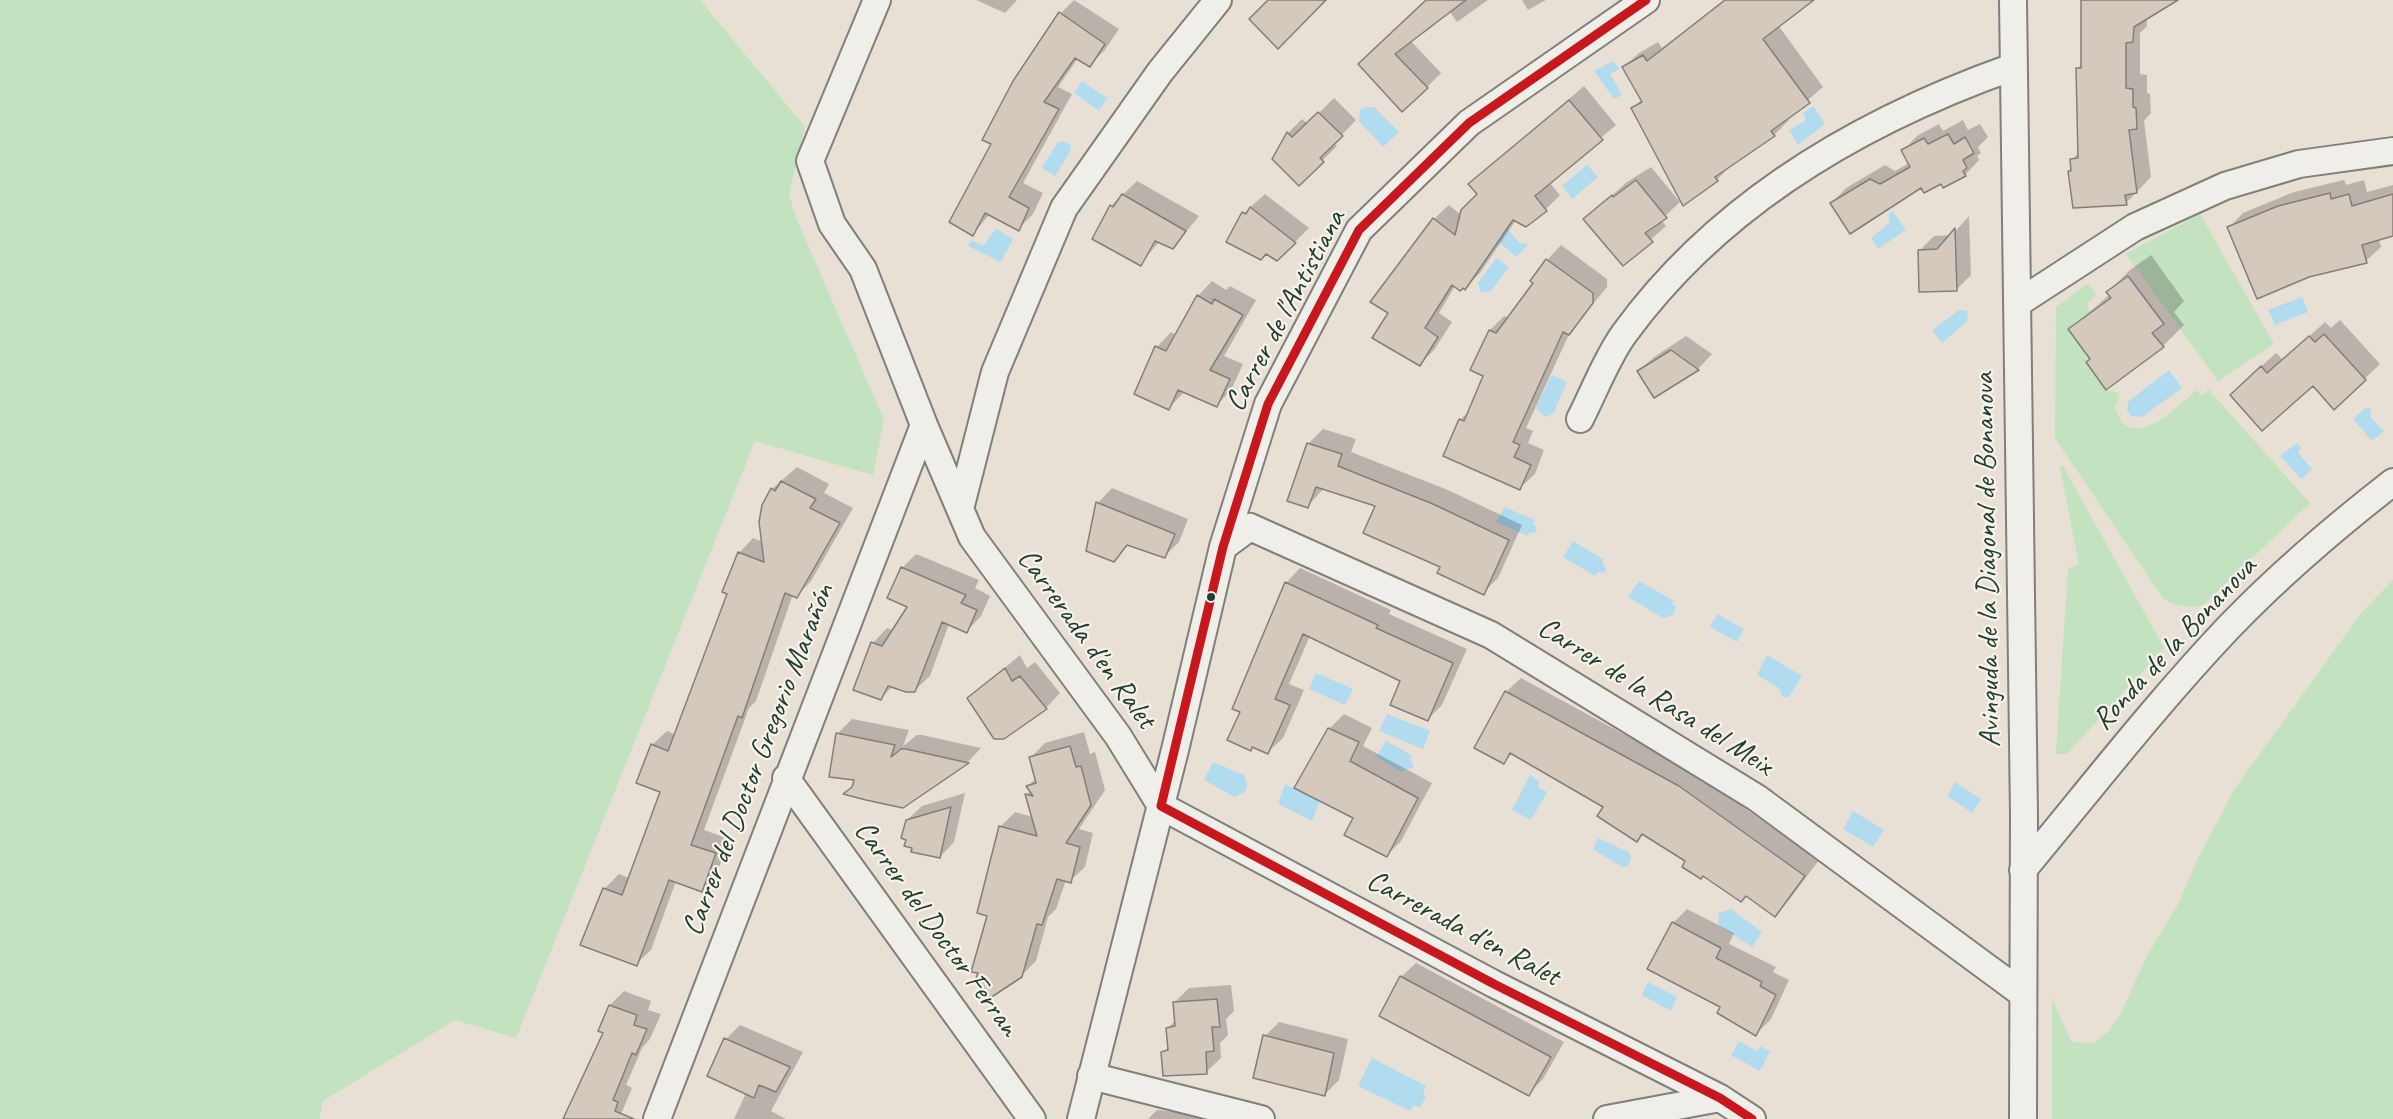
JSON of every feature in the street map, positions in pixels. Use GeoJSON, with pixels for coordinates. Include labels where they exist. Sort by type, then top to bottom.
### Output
{"type":"FeatureCollection","features":[{"type":"Feature","properties":{"kind":"street","name":"Carrerada d'en Ralet"},"geometry":{"type":"LineString","coordinates":[[877,0],[810,161],[832,224],[863,269],[924,425],[972,537],[1118,736],[1161,806],[1494,984],[1720,1098],[1752,1119]]}},
{"type":"Feature","properties":{"kind":"street"},"geometry":{"type":"LineString","coordinates":[[960,509],[995,372],[1064,208],[1160,72],[1218,0]]}},
{"type":"Feature","properties":{"kind":"street","name":"Carrer de l'Antistiana"},"geometry":{"type":"LineString","coordinates":[[1081,1119],[1161,806],[1223,548],[1268,404],[1359,230],[1469,123],[1647,0]]}},
{"type":"Feature","properties":{"kind":"street","name":"Avinguda de la Diagonal de Bonanova"},"geometry":{"type":"LineString","coordinates":[[2013,0],[2018,303],[2023,1119]]}},
{"type":"Feature","properties":{"kind":"street"},"geometry":{"type":"LineString","coordinates":[[1580,419],[1623,336],[1682,264],[1767,190],[1850,138],[1963,85],[2013,67]]}},
{"type":"Feature","properties":{"kind":"street"},"geometry":{"type":"LineString","coordinates":[[2018,303],[2135,227],[2225,186],[2299,164],[2393,152]]}},
{"type":"Feature","properties":{"kind":"street","name":"Carrer del Doctor Gregorio Marañón"},"geometry":{"type":"LineString","coordinates":[[657,1119],[786,778],[924,425]]}},
{"type":"Feature","properties":{"kind":"street","name":"Ronda de la Bonanova"},"geometry":{"type":"LineString","coordinates":[[2023,870],[2166,697],[2231,625],[2329,531],[2393,482]]}},
{"type":"Feature","properties":{"kind":"street"},"geometry":{"type":"LineString","coordinates":[[1223,548],[1250,527],[1239,495]]}},
{"type":"Feature","properties":{"kind":"street","name":"Carrer de la Rasa del Meix"},"geometry":{"type":"LineString","coordinates":[[1250,527],[1501,641],[1757,798],[2023,994]]}},
{"type":"Feature","properties":{"kind":"street","name":"Carrer del Doctor Ferran"},"geometry":{"type":"LineString","coordinates":[[786,778],[1032,1119]]}},
{"type":"Feature","properties":{"kind":"street"},"geometry":{"type":"LineString","coordinates":[[1091,1076],[1261,1119]]}},
{"type":"Feature","properties":{"kind":"street"},"geometry":{"type":"LineString","coordinates":[[1607,1119],[1720,1098]]}},
{"type":"Feature","properties":{"kind":"green space"},"geometry":{"type":"Polygon","coordinates":[[[0,0],[700,0],[805,127],[789,193],[794,213],[884,420],[873,475],[755,441],[516,1038],[455,1020],[323,1101],[319,1119],[0,1119],[0,0]]]}},
{"type":"Feature","properties":{"kind":"green space"},"geometry":{"type":"Polygon","coordinates":[[[2200,214],[2274,344],[2218,381],[2126,254],[2200,214]]]}},
{"type":"Feature","properties":{"kind":"green space"},"geometry":{"type":"Polygon","coordinates":[[[2088,283],[2097,295],[2086,304],[2091,312],[2068,329],[2090,359],[2086,362],[2106,390],[2120,393],[2115,408],[2122,423],[2131,428],[2152,425],[2172,412],[2197,390],[2201,395],[2207,392],[2207,388],[2310,503],[2203,605],[2181,606],[2162,597],[2055,438],[2056,307],[2088,283]]]}},
{"type":"Feature","properties":{"kind":"green space"},"geometry":{"type":"Polygon","coordinates":[[[2063,466],[2164,648],[2067,754],[2056,754],[2068,568],[2079,565],[2060,467],[2063,466]]]}},
{"type":"Feature","properties":{"kind":"green space"},"geometry":{"type":"Polygon","coordinates":[[[2393,580],[2393,1119],[2052,1119],[2052,997],[2071,1042],[2093,1043],[2109,1031],[2120,1015],[2147,956],[2180,901],[2195,864],[2234,790],[2362,612],[2393,580]]]}},
{"type":"Feature","properties":{"kind":"water"},"geometry":{"type":"Polygon","coordinates":[[[1613,61],[1619,69],[1610,74],[1622,95],[1614,99],[1594,71],[1613,61]]]}},
{"type":"Feature","properties":{"kind":"water"},"geometry":{"type":"Polygon","coordinates":[[[1082,81],[1107,98],[1099,111],[1074,93],[1082,81]]]}},
{"type":"Feature","properties":{"kind":"water"},"geometry":{"type":"Polygon","coordinates":[[[1813,106],[1825,124],[1798,145],[1789,130],[1806,120],[1803,113],[1813,106]]]}},
{"type":"Feature","properties":{"kind":"water"},"geometry":{"type":"Polygon","coordinates":[[[1374,107],[1399,132],[1383,147],[1359,121],[1360,110],[1374,107]]]}},
{"type":"Feature","properties":{"kind":"water"},"geometry":{"type":"Polygon","coordinates":[[[1063,141],[1069,144],[1071,150],[1055,176],[1042,168],[1057,143],[1063,141]]]}},
{"type":"Feature","properties":{"kind":"water"},"geometry":{"type":"Polygon","coordinates":[[[1587,165],[1598,177],[1572,199],[1562,186],[1587,165]]]}},
{"type":"Feature","properties":{"kind":"water"},"geometry":{"type":"Polygon","coordinates":[[[1893,211],[1906,230],[1878,249],[1871,238],[1889,223],[1889,214],[1893,211]]]}},
{"type":"Feature","properties":{"kind":"water"},"geometry":{"type":"Polygon","coordinates":[[[1500,222],[1520,243],[1529,244],[1516,257],[1489,233],[1500,222]]]}},
{"type":"Feature","properties":{"kind":"water"},"geometry":{"type":"Polygon","coordinates":[[[996,229],[1013,239],[1001,262],[968,246],[971,240],[983,246],[996,229]]]}},
{"type":"Feature","properties":{"kind":"water"},"geometry":{"type":"Polygon","coordinates":[[[1496,258],[1509,267],[1491,291],[1481,293],[1478,283],[1496,258]]]}},
{"type":"Feature","properties":{"kind":"water"},"geometry":{"type":"Polygon","coordinates":[[[2302,297],[2308,312],[2275,325],[2268,310],[2302,297]]]}},
{"type":"Feature","properties":{"kind":"water"},"geometry":{"type":"Polygon","coordinates":[[[1959,310],[1967,311],[1968,321],[1942,343],[1932,330],[1959,310]]]}},
{"type":"Feature","properties":{"kind":"water"},"geometry":{"type":"Polygon","coordinates":[[[2169,370],[2182,388],[2142,417],[2131,416],[2127,410],[2128,402],[2169,370]]]}},
{"type":"Feature","properties":{"kind":"water"},"geometry":{"type":"Polygon","coordinates":[[[1552,375],[1567,382],[1553,414],[1545,417],[1536,407],[1552,375]]]}},
{"type":"Feature","properties":{"kind":"water"},"geometry":{"type":"Polygon","coordinates":[[[2365,408],[2371,409],[2371,418],[2384,431],[2372,441],[2353,419],[2365,408]]]}},
{"type":"Feature","properties":{"kind":"water"},"geometry":{"type":"Polygon","coordinates":[[[2297,443],[2301,447],[2298,453],[2312,469],[2301,479],[2280,456],[2297,443]]]}},
{"type":"Feature","properties":{"kind":"water"},"geometry":{"type":"Polygon","coordinates":[[[1504,507],[1535,520],[1533,524],[1537,528],[1536,532],[1529,533],[1528,536],[1496,522],[1504,507]]]}},
{"type":"Feature","properties":{"kind":"water"},"geometry":{"type":"Polygon","coordinates":[[[1573,541],[1604,560],[1602,562],[1606,569],[1605,573],[1598,572],[1595,576],[1563,557],[1573,541]]]}},
{"type":"Feature","properties":{"kind":"water"},"geometry":{"type":"Polygon","coordinates":[[[1639,581],[1674,601],[1672,603],[1676,607],[1673,615],[1663,618],[1628,597],[1639,581]]]}},
{"type":"Feature","properties":{"kind":"water"},"geometry":{"type":"Polygon","coordinates":[[[1717,614],[1744,629],[1737,642],[1710,627],[1717,614]]]}},
{"type":"Feature","properties":{"kind":"water"},"geometry":{"type":"Polygon","coordinates":[[[1767,655],[1802,676],[1789,697],[1783,697],[1779,688],[1757,675],[1767,655]]]}},
{"type":"Feature","properties":{"kind":"water"},"geometry":{"type":"Polygon","coordinates":[[[1316,673],[1353,689],[1345,705],[1309,689],[1316,673]]]}},
{"type":"Feature","properties":{"kind":"water"},"geometry":{"type":"Polygon","coordinates":[[[1387,714],[1430,731],[1423,749],[1379,731],[1387,714]]]}},
{"type":"Feature","properties":{"kind":"water"},"geometry":{"type":"Polygon","coordinates":[[[1386,741],[1412,755],[1410,758],[1414,767],[1401,772],[1376,757],[1386,741]]]}},
{"type":"Feature","properties":{"kind":"water"},"geometry":{"type":"Polygon","coordinates":[[[1213,762],[1244,775],[1247,784],[1246,791],[1235,797],[1204,780],[1213,762]]]}},
{"type":"Feature","properties":{"kind":"water"},"geometry":{"type":"Polygon","coordinates":[[[1530,775],[1539,781],[1538,787],[1547,792],[1531,820],[1512,810],[1530,775]]]}},
{"type":"Feature","properties":{"kind":"water"},"geometry":{"type":"Polygon","coordinates":[[[1955,782],[1981,799],[1972,813],[1947,796],[1955,782]]]}},
{"type":"Feature","properties":{"kind":"water"},"geometry":{"type":"Polygon","coordinates":[[[1285,784],[1320,801],[1312,821],[1278,804],[1285,784]]]}},
{"type":"Feature","properties":{"kind":"water"},"geometry":{"type":"Polygon","coordinates":[[[1853,811],[1884,830],[1873,847],[1843,829],[1853,811]]]}},
{"type":"Feature","properties":{"kind":"water"},"geometry":{"type":"Polygon","coordinates":[[[1598,838],[1630,853],[1631,859],[1628,866],[1622,867],[1593,849],[1598,838]]]}},
{"type":"Feature","properties":{"kind":"water"},"geometry":{"type":"Polygon","coordinates":[[[1731,909],[1762,932],[1752,947],[1718,925],[1719,913],[1731,909]]]}},
{"type":"Feature","properties":{"kind":"water"},"geometry":{"type":"Polygon","coordinates":[[[1648,982],[1677,997],[1671,1011],[1642,995],[1648,982]]]}},
{"type":"Feature","properties":{"kind":"water"},"geometry":{"type":"Polygon","coordinates":[[[1739,1041],[1757,1051],[1760,1046],[1770,1051],[1760,1071],[1731,1055],[1739,1041]]]}},
{"type":"Feature","properties":{"kind":"water"},"geometry":{"type":"Polygon","coordinates":[[[1372,1058],[1426,1086],[1423,1091],[1426,1098],[1420,1107],[1413,1106],[1410,1111],[1358,1086],[1372,1058]]]}},
{"type":"Feature","properties":{"kind":"building"},"geometry":{"type":"Polygon","coordinates":[[[1268,0],[1326,0],[1278,49],[1249,19],[1268,0]]]}},
{"type":"Feature","properties":{"kind":"building"},"geometry":{"type":"Polygon","coordinates":[[[1426,0],[1466,0],[1395,54],[1428,88],[1402,112],[1358,64],[1426,0]]]}},
{"type":"Feature","properties":{"kind":"building"},"geometry":{"type":"Polygon","coordinates":[[[1725,0],[1814,0],[1763,39],[1810,103],[1771,131],[1775,136],[1715,177],[1718,181],[1683,206],[1631,108],[1642,102],[1622,67],[1643,55],[1647,61],[1725,0]]]}},
{"type":"Feature","properties":{"kind":"building"},"geometry":{"type":"Polygon","coordinates":[[[2081,0],[2178,0],[2134,27],[2133,42],[2126,43],[2126,88],[2133,89],[2137,129],[2129,130],[2137,193],[2125,195],[2127,205],[2073,208],[2068,171],[2071,171],[2070,159],[2078,158],[2076,68],[2081,68],[2081,0]]]}},
{"type":"Feature","properties":{"kind":"building"},"geometry":{"type":"Polygon","coordinates":[[[1059,12],[1105,44],[1090,67],[1075,58],[1044,102],[1059,109],[1009,197],[1029,208],[1019,231],[985,213],[973,236],[949,222],[991,144],[982,140],[1013,81],[1059,12]]]}},
{"type":"Feature","properties":{"kind":"building"},"geometry":{"type":"Polygon","coordinates":[[[1569,100],[1603,140],[1535,196],[1547,211],[1526,227],[1513,220],[1465,290],[1463,288],[1460,291],[1452,285],[1425,328],[1438,337],[1420,366],[1372,338],[1388,313],[1370,302],[1433,218],[1455,235],[1461,210],[1477,194],[1468,184],[1569,100]]]}},
{"type":"Feature","properties":{"kind":"building"},"geometry":{"type":"Polygon","coordinates":[[[1318,112],[1343,136],[1320,158],[1324,162],[1299,186],[1272,159],[1287,132],[1292,137],[1318,112]]]}},
{"type":"Feature","properties":{"kind":"building"},"geometry":{"type":"Polygon","coordinates":[[[1948,134],[1954,144],[1965,137],[1974,153],[1963,160],[1967,168],[1963,171],[1966,176],[1943,188],[1941,184],[1924,193],[1921,188],[1850,234],[1830,203],[1870,179],[1880,184],[1910,167],[1901,150],[1924,138],[1928,144],[1948,134]]]}},
{"type":"Feature","properties":{"kind":"building"},"geometry":{"type":"Polygon","coordinates":[[[1636,180],[1667,218],[1645,233],[1653,242],[1623,266],[1583,219],[1612,195],[1613,197],[1636,180]]]}},
{"type":"Feature","properties":{"kind":"building"},"geometry":{"type":"Polygon","coordinates":[[[2330,193],[2331,199],[2349,194],[2352,206],[2393,194],[2393,236],[2362,245],[2367,263],[2309,277],[2257,299],[2227,227],[2278,206],[2330,193]]]}},
{"type":"Feature","properties":{"kind":"building"},"geometry":{"type":"Polygon","coordinates":[[[1122,194],[1186,231],[1173,249],[1155,241],[1141,266],[1092,239],[1110,205],[1113,207],[1122,194]]]}},
{"type":"Feature","properties":{"kind":"building"},"geometry":{"type":"Polygon","coordinates":[[[1250,207],[1296,243],[1277,261],[1266,254],[1261,260],[1226,242],[1242,212],[1246,214],[1250,207]]]}},
{"type":"Feature","properties":{"kind":"building"},"geometry":{"type":"Polygon","coordinates":[[[1955,228],[1957,291],[1919,292],[1918,250],[1937,249],[1955,228]]]}},
{"type":"Feature","properties":{"kind":"building"},"geometry":{"type":"Polygon","coordinates":[[[1546,259],[1593,293],[1593,303],[1569,335],[1563,332],[1513,442],[1520,445],[1514,457],[1531,465],[1520,490],[1443,456],[1459,419],[1464,421],[1483,376],[1470,370],[1489,330],[1496,333],[1533,283],[1530,281],[1546,259]]]}},
{"type":"Feature","properties":{"kind":"building"},"geometry":{"type":"Polygon","coordinates":[[[2128,276],[2164,324],[2152,333],[2164,347],[2106,390],[2086,362],[2090,359],[2068,329],[2111,298],[2106,292],[2128,276]]]}},
{"type":"Feature","properties":{"kind":"building"},"geometry":{"type":"Polygon","coordinates":[[[1197,295],[1212,304],[1214,299],[1243,315],[1210,370],[1230,379],[1217,407],[1178,390],[1169,410],[1134,394],[1155,346],[1166,351],[1197,295]]]}},
{"type":"Feature","properties":{"kind":"building"},"geometry":{"type":"Polygon","coordinates":[[[2324,334],[2366,380],[2334,410],[2313,386],[2262,431],[2230,395],[2261,366],[2267,373],[2309,336],[2315,342],[2324,334]]]}},
{"type":"Feature","properties":{"kind":"building"},"geometry":{"type":"Polygon","coordinates":[[[1671,350],[1699,370],[1654,398],[1637,371],[1671,350]]]}},
{"type":"Feature","properties":{"kind":"building"},"geometry":{"type":"Polygon","coordinates":[[[1307,443],[1342,454],[1338,466],[1433,504],[1509,540],[1484,595],[1437,573],[1440,567],[1363,533],[1375,506],[1316,487],[1308,508],[1287,501],[1307,443]]]}},
{"type":"Feature","properties":{"kind":"building"},"geometry":{"type":"Polygon","coordinates":[[[781,481],[816,499],[810,508],[840,523],[797,598],[785,593],[742,718],[738,716],[691,845],[716,853],[702,892],[669,880],[637,966],[580,945],[603,888],[622,895],[660,792],[636,783],[651,744],[668,751],[727,594],[722,592],[738,552],[764,562],[759,522],[762,505],[771,488],[775,491],[781,481]]]}},
{"type":"Feature","properties":{"kind":"building"},"geometry":{"type":"Polygon","coordinates":[[[1096,502],[1175,534],[1165,558],[1127,545],[1114,562],[1086,551],[1096,502]]]}},
{"type":"Feature","properties":{"kind":"building"},"geometry":{"type":"Polygon","coordinates":[[[901,567],[966,595],[961,603],[977,610],[967,633],[942,622],[915,692],[906,692],[888,686],[881,700],[853,690],[871,642],[882,646],[907,607],[887,598],[901,567]]]}},
{"type":"Feature","properties":{"kind":"building"},"geometry":{"type":"Polygon","coordinates":[[[1285,582],[1378,625],[1376,628],[1453,663],[1428,721],[1390,705],[1400,681],[1303,634],[1275,699],[1290,705],[1268,754],[1252,747],[1251,751],[1227,740],[1240,712],[1232,709],[1285,582]]]}},
{"type":"Feature","properties":{"kind":"building"},"geometry":{"type":"Polygon","coordinates":[[[1005,668],[1012,681],[1020,676],[1047,709],[1004,739],[994,739],[967,698],[1005,668]]]}},
{"type":"Feature","properties":{"kind":"building"},"geometry":{"type":"Polygon","coordinates":[[[1505,691],[1679,786],[1805,876],[1775,917],[1746,896],[1741,902],[1703,876],[1701,879],[1682,867],[1685,861],[1642,834],[1637,842],[1597,816],[1603,807],[1510,753],[1504,764],[1474,748],[1505,691]]]}},
{"type":"Feature","properties":{"kind":"building"},"geometry":{"type":"Polygon","coordinates":[[[1328,728],[1359,742],[1350,761],[1418,798],[1387,857],[1344,835],[1353,818],[1294,788],[1328,728]]]}},
{"type":"Feature","properties":{"kind":"building"},"geometry":{"type":"Polygon","coordinates":[[[836,733],[895,745],[891,757],[901,749],[906,749],[969,763],[903,808],[866,800],[843,794],[852,787],[854,780],[829,777],[836,733]]]}},
{"type":"Feature","properties":{"kind":"building"},"geometry":{"type":"Polygon","coordinates":[[[1070,746],[1076,767],[1081,766],[1091,805],[1066,843],[1080,847],[1071,883],[1057,879],[1042,925],[1037,924],[1022,977],[990,998],[976,978],[978,973],[971,972],[987,916],[977,913],[999,826],[1037,836],[1025,794],[1033,796],[1026,786],[1036,783],[1029,757],[1070,746]]]}},
{"type":"Feature","properties":{"kind":"building"},"geometry":{"type":"Polygon","coordinates":[[[951,807],[940,858],[911,852],[912,848],[904,846],[906,840],[901,838],[906,820],[951,807]]]}},
{"type":"Feature","properties":{"kind":"building"},"geometry":{"type":"Polygon","coordinates":[[[1672,922],[1721,948],[1716,958],[1762,982],[1760,986],[1776,995],[1756,1036],[1717,1013],[1720,1007],[1647,969],[1672,922]]]}},
{"type":"Feature","properties":{"kind":"building"},"geometry":{"type":"Polygon","coordinates":[[[1400,976],[1551,1057],[1529,1096],[1379,1016],[1400,976]]]}},
{"type":"Feature","properties":{"kind":"building"},"geometry":{"type":"Polygon","coordinates":[[[1217,999],[1220,1027],[1212,1027],[1214,1051],[1206,1052],[1207,1074],[1163,1076],[1161,1052],[1168,1050],[1166,1028],[1175,1026],[1173,1002],[1217,999]]]}},
{"type":"Feature","properties":{"kind":"building"},"geometry":{"type":"Polygon","coordinates":[[[609,1005],[637,1015],[634,1025],[647,1029],[636,1055],[632,1053],[613,1100],[618,1102],[615,1111],[634,1119],[563,1119],[603,1033],[598,1031],[609,1005]]]}},
{"type":"Feature","properties":{"kind":"building"},"geometry":{"type":"Polygon","coordinates":[[[1263,1035],[1334,1053],[1325,1096],[1253,1078],[1263,1035]]]}},
{"type":"Feature","properties":{"kind":"building"},"geometry":{"type":"Polygon","coordinates":[[[724,1038],[790,1067],[776,1092],[759,1085],[754,1098],[707,1076],[724,1038]]]}},
{"type":"Feature","properties":{"kind":"transit line"},"geometry":{"type":"LineString","coordinates":[[1646,0],[1469,123],[1359,230],[1268,404],[1223,547],[1161,806],[1494,984],[1720,1098],[1752,1119]]}}]}
